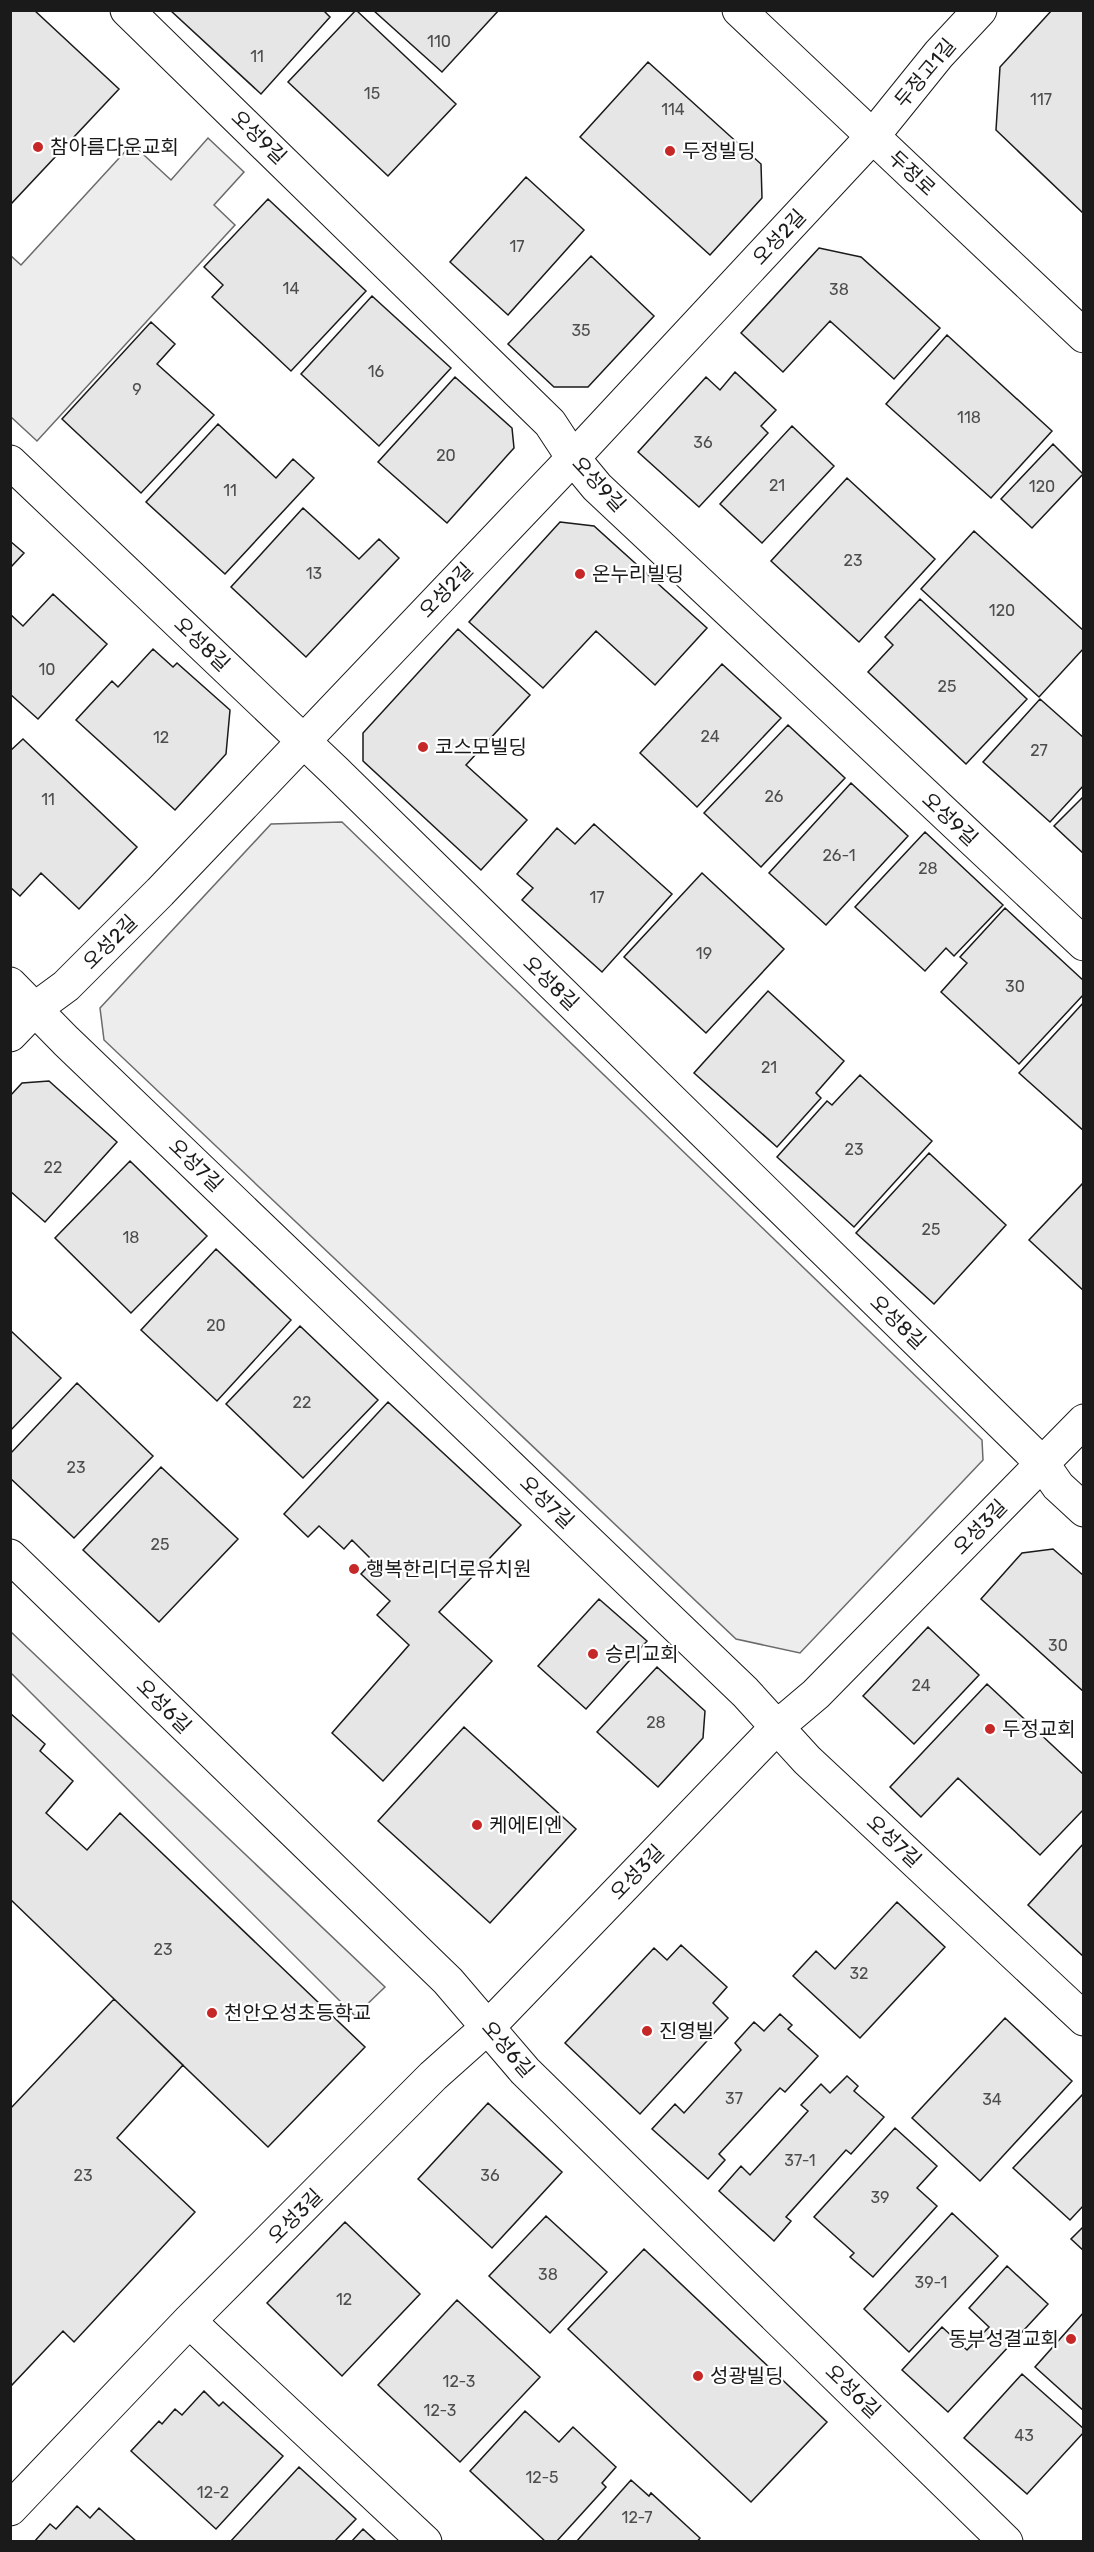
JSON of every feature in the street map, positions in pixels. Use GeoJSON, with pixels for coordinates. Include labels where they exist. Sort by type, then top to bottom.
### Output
{"type":"FeatureCollection","features":[{"type":"Feature","properties":{"kind":"street","name":"오성9길"},"geometry":{"type":"LineString","coordinates":[[127,10],[550,423],[573,458],[597,487],[1083,944]]}},
{"type":"Feature","properties":{"kind":"street","name":"두정로"},"geometry":{"type":"LineString","coordinates":[[739,10],[1083,336]]}},
{"type":"Feature","properties":{"kind":"street","name":"두정고1길"},"geometry":{"type":"LineString","coordinates":[[872,137],[939,54],[980,10]]}},
{"type":"Feature","properties":{"kind":"street","name":"오성2길"},"geometry":{"type":"LineString","coordinates":[[10,1035],[36,1008],[66,986],[160,892],[302,740],[573,458],[872,137]]}},
{"type":"Feature","properties":{"kind":"street","name":"오성8길"},"geometry":{"type":"LineString","coordinates":[[10,462],[302,740],[1042,1463],[1058,1486],[1083,1510]]}},
{"type":"Feature","properties":{"kind":"street","name":"오성7길"},"geometry":{"type":"LineString","coordinates":[[10,984],[745,1692],[807,1760],[1083,2019]]}},
{"type":"Feature","properties":{"kind":"street","name":"오성3길"},"geometry":{"type":"LineString","coordinates":[[10,2509],[189,2321],[434,2076],[489,2026],[777,1727],[816,1694],[1083,1421]]}},
{"type":"Feature","properties":{"kind":"street","name":"오성6길"},"geometry":{"type":"LineString","coordinates":[[10,1556],[448,1981],[489,2026],[525,2071],[1006,2541]]}},
{"type":"Feature","properties":{"kind":"street"},"geometry":{"type":"LineString","coordinates":[[189,2321],[425,2541]]}},
{"type":"Feature","properties":{"kind":"shaded area"},"geometry":{"type":"Polygon","coordinates":[[[208,138],[244,172],[214,205],[235,225],[37,441],[11,417],[11,256],[21,265],[132,144],[171,180],[208,138]]]}},
{"type":"Feature","properties":{"kind":"shaded area"},"geometry":{"type":"Polygon","coordinates":[[[342,822],[982,1440],[983,1460],[800,1653],[736,1639],[104,1040],[100,1008],[271,824],[342,822]]]}},
{"type":"Feature","properties":{"kind":"shaded area"},"geometry":{"type":"Polygon","coordinates":[[[10,1631],[385,1987],[355,2016],[11,1673],[10,1631]]]}},
{"type":"Feature","properties":{"kind":"building","name":"참아름다운교회"},"geometry":{"type":"Polygon","coordinates":[[[10,10],[34,10],[119,89],[10,205],[10,10]]]}},
{"type":"Feature","properties":{"kind":"building"},"geometry":{"type":"Polygon","coordinates":[[[170,10],[323,10],[330,17],[261,94],[170,10]]]}},
{"type":"Feature","properties":{"kind":"building"},"geometry":{"type":"Polygon","coordinates":[[[356,10],[456,104],[388,176],[288,82],[356,10]]]}},
{"type":"Feature","properties":{"kind":"building"},"geometry":{"type":"Polygon","coordinates":[[[373,10],[499,10],[442,72],[373,10]]]}},
{"type":"Feature","properties":{"kind":"building"},"geometry":{"type":"Polygon","coordinates":[[[1052,10],[1084,10],[1084,214],[996,130],[1000,67],[1052,10]]]}},
{"type":"Feature","properties":{"kind":"building","name":"두정빌딩"},"geometry":{"type":"Polygon","coordinates":[[[648,62],[761,164],[762,198],[710,255],[580,137],[648,62]]]}},
{"type":"Feature","properties":{"kind":"building"},"geometry":{"type":"Polygon","coordinates":[[[526,177],[584,230],[508,315],[450,262],[526,177]]]}},
{"type":"Feature","properties":{"kind":"building"},"geometry":{"type":"Polygon","coordinates":[[[268,199],[366,291],[291,371],[212,297],[223,285],[204,267],[268,199]]]}},
{"type":"Feature","properties":{"kind":"building"},"geometry":{"type":"Polygon","coordinates":[[[819,248],[861,257],[940,328],[894,379],[830,321],[783,372],[741,333],[819,248]]]}},
{"type":"Feature","properties":{"kind":"building"},"geometry":{"type":"Polygon","coordinates":[[[591,256],[654,316],[588,387],[554,387],[508,344],[591,256]]]}},
{"type":"Feature","properties":{"kind":"building"},"geometry":{"type":"Polygon","coordinates":[[[372,296],[451,368],[379,446],[301,374],[372,296]]]}},
{"type":"Feature","properties":{"kind":"building"},"geometry":{"type":"Polygon","coordinates":[[[151,322],[175,344],[157,364],[214,415],[141,493],[62,419],[151,322]]]}},
{"type":"Feature","properties":{"kind":"building"},"geometry":{"type":"Polygon","coordinates":[[[947,335],[1052,431],[991,498],[886,404],[947,335]]]}},
{"type":"Feature","properties":{"kind":"building"},"geometry":{"type":"Polygon","coordinates":[[[735,372],[776,410],[761,426],[768,433],[699,507],[638,452],[706,377],[720,390],[735,372]]]}},
{"type":"Feature","properties":{"kind":"building"},"geometry":{"type":"Polygon","coordinates":[[[455,377],[512,428],[514,448],[447,523],[378,462],[455,377]]]}},
{"type":"Feature","properties":{"kind":"building"},"geometry":{"type":"Polygon","coordinates":[[[218,424],[276,478],[293,459],[314,478],[225,574],[146,502],[218,424]]]}},
{"type":"Feature","properties":{"kind":"building"},"geometry":{"type":"Polygon","coordinates":[[[792,426],[834,466],[762,543],[720,504],[792,426]]]}},
{"type":"Feature","properties":{"kind":"building"},"geometry":{"type":"Polygon","coordinates":[[[1053,444],[1083,474],[1032,528],[1001,499],[1053,444]]]}},
{"type":"Feature","properties":{"kind":"building"},"geometry":{"type":"Polygon","coordinates":[[[847,478],[935,559],[859,642],[771,561],[847,478]]]}},
{"type":"Feature","properties":{"kind":"building"},"geometry":{"type":"Polygon","coordinates":[[[303,508],[359,559],[379,539],[399,558],[306,657],[231,587],[303,508]]]}},
{"type":"Feature","properties":{"kind":"building","name":"온누리빌딩"},"geometry":{"type":"Polygon","coordinates":[[[560,522],[594,526],[707,628],[655,685],[596,631],[543,688],[469,622],[560,522]]]}},
{"type":"Feature","properties":{"kind":"building"},"geometry":{"type":"Polygon","coordinates":[[[974,531],[1084,631],[1084,648],[1039,697],[921,589],[974,531]]]}},
{"type":"Feature","properties":{"kind":"building"},"geometry":{"type":"Polygon","coordinates":[[[10,541],[24,553],[10,568],[10,541]]]}},
{"type":"Feature","properties":{"kind":"building"},"geometry":{"type":"Polygon","coordinates":[[[53,594],[107,644],[38,719],[10,694],[10,614],[23,626],[53,594]]]}},
{"type":"Feature","properties":{"kind":"building"},"geometry":{"type":"Polygon","coordinates":[[[920,599],[1027,699],[966,764],[868,672],[893,645],[885,637],[920,599]]]}},
{"type":"Feature","properties":{"kind":"building","name":"코스모빌딩"},"geometry":{"type":"Polygon","coordinates":[[[458,629],[530,695],[466,765],[527,820],[481,870],[363,761],[363,733],[458,629]]]}},
{"type":"Feature","properties":{"kind":"building"},"geometry":{"type":"Polygon","coordinates":[[[153,649],[173,667],[177,663],[230,710],[226,754],[175,810],[76,720],[112,681],[118,687],[153,649]]]}},
{"type":"Feature","properties":{"kind":"building"},"geometry":{"type":"Polygon","coordinates":[[[722,664],[781,718],[697,807],[640,753],[722,664]]]}},
{"type":"Feature","properties":{"kind":"building"},"geometry":{"type":"Polygon","coordinates":[[[1040,699],[1084,738],[1084,785],[1050,822],[983,762],[1040,699]]]}},
{"type":"Feature","properties":{"kind":"building"},"geometry":{"type":"Polygon","coordinates":[[[788,725],[845,778],[761,867],[704,813],[788,725]]]}},
{"type":"Feature","properties":{"kind":"building"},"geometry":{"type":"Polygon","coordinates":[[[23,739],[137,847],[79,909],[41,873],[20,896],[10,887],[10,751],[23,739]]]}},
{"type":"Feature","properties":{"kind":"building"},"geometry":{"type":"Polygon","coordinates":[[[851,783],[908,836],[826,925],[769,873],[851,783]]]}},
{"type":"Feature","properties":{"kind":"building"},"geometry":{"type":"Polygon","coordinates":[[[1084,796],[1084,854],[1054,826],[1084,796]]]}},
{"type":"Feature","properties":{"kind":"building"},"geometry":{"type":"Polygon","coordinates":[[[594,824],[672,894],[602,972],[522,900],[533,888],[517,874],[557,828],[575,844],[594,824]]]}},
{"type":"Feature","properties":{"kind":"building"},"geometry":{"type":"Polygon","coordinates":[[[925,832],[1003,905],[954,956],[946,948],[925,971],[855,907],[925,832]]]}},
{"type":"Feature","properties":{"kind":"building"},"geometry":{"type":"Polygon","coordinates":[[[702,873],[784,949],[706,1033],[624,957],[702,873]]]}},
{"type":"Feature","properties":{"kind":"building"},"geometry":{"type":"Polygon","coordinates":[[[1005,908],[1084,981],[1084,994],[1019,1064],[941,992],[967,963],[960,957],[1005,908]]]}},
{"type":"Feature","properties":{"kind":"building"},"geometry":{"type":"Polygon","coordinates":[[[768,991],[844,1061],[816,1093],[821,1098],[777,1147],[694,1073],[768,991]]]}},
{"type":"Feature","properties":{"kind":"building"},"geometry":{"type":"Polygon","coordinates":[[[1084,1002],[1084,1131],[1019,1073],[1084,1002]]]}},
{"type":"Feature","properties":{"kind":"building"},"geometry":{"type":"Polygon","coordinates":[[[860,1075],[932,1141],[854,1227],[777,1157],[827,1101],[832,1105],[860,1075]]]}},
{"type":"Feature","properties":{"kind":"building"},"geometry":{"type":"Polygon","coordinates":[[[49,1081],[117,1142],[45,1222],[10,1191],[10,1096],[22,1083],[49,1081]]]}},
{"type":"Feature","properties":{"kind":"building"},"geometry":{"type":"Polygon","coordinates":[[[929,1153],[1006,1225],[934,1304],[856,1233],[929,1153]]]}},
{"type":"Feature","properties":{"kind":"building"},"geometry":{"type":"Polygon","coordinates":[[[130,1161],[207,1236],[131,1313],[55,1238],[130,1161]]]}},
{"type":"Feature","properties":{"kind":"building"},"geometry":{"type":"Polygon","coordinates":[[[1084,1182],[1084,1291],[1029,1240],[1084,1182]]]}},
{"type":"Feature","properties":{"kind":"building"},"geometry":{"type":"Polygon","coordinates":[[[216,1249],[291,1320],[217,1401],[141,1330],[216,1249]]]}},
{"type":"Feature","properties":{"kind":"building"},"geometry":{"type":"Polygon","coordinates":[[[300,1326],[378,1400],[303,1478],[226,1404],[300,1326]]]}},
{"type":"Feature","properties":{"kind":"building"},"geometry":{"type":"Polygon","coordinates":[[[10,1330],[61,1378],[10,1431],[10,1330]]]}},
{"type":"Feature","properties":{"kind":"building"},"geometry":{"type":"Polygon","coordinates":[[[77,1383],[153,1456],[74,1538],[10,1478],[10,1454],[77,1383]]]}},
{"type":"Feature","properties":{"kind":"building"},"geometry":{"type":"Polygon","coordinates":[[[388,1402],[521,1525],[439,1612],[492,1661],[383,1781],[332,1733],[409,1645],[377,1615],[390,1601],[361,1574],[373,1561],[352,1540],[344,1549],[319,1526],[308,1537],[284,1514],[388,1402]]]}},
{"type":"Feature","properties":{"kind":"building"},"geometry":{"type":"Polygon","coordinates":[[[161,1467],[238,1539],[159,1622],[83,1550],[161,1467]]]}},
{"type":"Feature","properties":{"kind":"building"},"geometry":{"type":"Polygon","coordinates":[[[1053,1549],[1084,1576],[1084,1692],[981,1599],[1022,1553],[1053,1549]]]}},
{"type":"Feature","properties":{"kind":"building","name":"승리교회"},"geometry":{"type":"Polygon","coordinates":[[[599,1599],[647,1641],[586,1709],[538,1666],[599,1599]]]}},
{"type":"Feature","properties":{"kind":"building"},"geometry":{"type":"Polygon","coordinates":[[[928,1627],[979,1675],[914,1744],[863,1696],[928,1627]]]}},
{"type":"Feature","properties":{"kind":"building"},"geometry":{"type":"Polygon","coordinates":[[[657,1667],[705,1711],[703,1738],[658,1787],[597,1732],[657,1667]]]}},
{"type":"Feature","properties":{"kind":"building","name":"두정교회"},"geometry":{"type":"Polygon","coordinates":[[[987,1684],[1084,1775],[1084,1809],[1040,1855],[958,1778],[921,1817],[890,1787],[987,1684]]]}},
{"type":"Feature","properties":{"kind":"building"},"geometry":{"type":"Polygon","coordinates":[[[10,1713],[45,1744],[40,1751],[73,1781],[46,1813],[87,1850],[120,1813],[365,2047],[268,2147],[10,1899],[10,1713]]]}},
{"type":"Feature","properties":{"kind":"building","name":"케에티엔"},"geometry":{"type":"Polygon","coordinates":[[[464,1727],[576,1829],[490,1923],[378,1821],[464,1727]]]}},
{"type":"Feature","properties":{"kind":"building"},"geometry":{"type":"Polygon","coordinates":[[[1084,1843],[1084,1957],[1028,1905],[1084,1843]]]}},
{"type":"Feature","properties":{"kind":"building"},"geometry":{"type":"Polygon","coordinates":[[[897,1902],[945,1947],[860,2038],[793,1976],[816,1951],[835,1969],[897,1902]]]}},
{"type":"Feature","properties":{"kind":"building","name":"진영빌"},"geometry":{"type":"Polygon","coordinates":[[[681,1945],[727,1987],[713,2003],[728,2018],[640,2114],[565,2043],[654,1948],[667,1960],[681,1945]]]}},
{"type":"Feature","properties":{"kind":"building"},"geometry":{"type":"Polygon","coordinates":[[[114,1999],[183,2065],[117,2138],[195,2212],[74,2342],[63,2331],[10,2387],[10,2109],[114,1999]]]}},
{"type":"Feature","properties":{"kind":"building"},"geometry":{"type":"Polygon","coordinates":[[[780,2014],[792,2025],[788,2029],[818,2056],[785,2092],[780,2088],[719,2154],[725,2160],[708,2179],[652,2129],[675,2104],[684,2113],[741,2050],[735,2043],[754,2022],[764,2031],[780,2014]]]}},
{"type":"Feature","properties":{"kind":"building"},"geometry":{"type":"Polygon","coordinates":[[[1005,2018],[1072,2081],[980,2181],[912,2118],[1005,2018]]]}},
{"type":"Feature","properties":{"kind":"building"},"geometry":{"type":"Polygon","coordinates":[[[847,2076],[858,2086],[854,2091],[884,2117],[851,2154],[846,2150],[786,2217],[791,2221],[774,2241],[719,2191],[741,2166],[750,2175],[808,2111],[801,2105],[821,2084],[830,2093],[847,2076]]]}},
{"type":"Feature","properties":{"kind":"building"},"geometry":{"type":"Polygon","coordinates":[[[1084,2093],[1084,2205],[1070,2220],[1013,2168],[1084,2093]]]}},
{"type":"Feature","properties":{"kind":"building"},"geometry":{"type":"Polygon","coordinates":[[[488,2103],[562,2172],[492,2248],[418,2179],[488,2103]]]}},
{"type":"Feature","properties":{"kind":"building"},"geometry":{"type":"Polygon","coordinates":[[[895,2128],[937,2166],[917,2188],[937,2206],[873,2277],[850,2257],[854,2253],[814,2217],[895,2128]]]}},
{"type":"Feature","properties":{"kind":"building"},"geometry":{"type":"Polygon","coordinates":[[[952,2213],[998,2256],[909,2352],[864,2309],[952,2213]]]}},
{"type":"Feature","properties":{"kind":"building"},"geometry":{"type":"Polygon","coordinates":[[[546,2216],[607,2272],[550,2333],[489,2276],[546,2216]]]}},
{"type":"Feature","properties":{"kind":"building"},"geometry":{"type":"Polygon","coordinates":[[[345,2222],[420,2294],[342,2376],[267,2303],[345,2222]]]}},
{"type":"Feature","properties":{"kind":"building"},"geometry":{"type":"Polygon","coordinates":[[[1084,2226],[1084,2251],[1071,2239],[1084,2226]]]}},
{"type":"Feature","properties":{"kind":"building","name":"성광빌딩"},"geometry":{"type":"Polygon","coordinates":[[[644,2249],[827,2422],[751,2502],[568,2329],[644,2249]]]}},
{"type":"Feature","properties":{"kind":"building"},"geometry":{"type":"Polygon","coordinates":[[[1007,2266],[1048,2304],[948,2412],[902,2370],[942,2327],[967,2350],[989,2327],[969,2308],[1007,2266]]]}},
{"type":"Feature","properties":{"kind":"building"},"geometry":{"type":"Polygon","coordinates":[[[457,2300],[540,2377],[460,2462],[378,2385],[457,2300]]]}},
{"type":"Feature","properties":{"kind":"building","name":"동부성결교회"},"geometry":{"type":"Polygon","coordinates":[[[1084,2312],[1084,2411],[1035,2367],[1084,2312]]]}},
{"type":"Feature","properties":{"kind":"building"},"geometry":{"type":"Polygon","coordinates":[[[1022,2374],[1084,2429],[1084,2432],[1027,2494],[964,2438],[1022,2374]]]}},
{"type":"Feature","properties":{"kind":"building"},"geometry":{"type":"Polygon","coordinates":[[[204,2391],[219,2406],[223,2402],[283,2456],[216,2529],[131,2451],[159,2421],[162,2424],[175,2409],[182,2415],[204,2391]]]}},
{"type":"Feature","properties":{"kind":"building"},"geometry":{"type":"Polygon","coordinates":[[[525,2411],[559,2442],[573,2427],[616,2467],[602,2483],[606,2487],[556,2542],[546,2542],[470,2471],[525,2411]]]}},
{"type":"Feature","properties":{"kind":"building"},"geometry":{"type":"Polygon","coordinates":[[[299,2467],[356,2519],[334,2542],[230,2542],[299,2467]]]}},
{"type":"Feature","properties":{"kind":"building"},"geometry":{"type":"Polygon","coordinates":[[[631,2480],[649,2496],[651,2493],[700,2538],[697,2542],[576,2542],[631,2480]]]}},
{"type":"Feature","properties":{"kind":"building"},"geometry":{"type":"Polygon","coordinates":[[[77,2506],[90,2518],[99,2508],[137,2542],[34,2542],[50,2524],[56,2529],[77,2506]]]}},
{"type":"Feature","properties":{"kind":"building"},"geometry":{"type":"Polygon","coordinates":[[[363,2529],[377,2542],[351,2542],[363,2529]]]}},
{"type":"Feature","properties":{"kind":"place","name":"참아름다운교회"},"geometry":{"type":"Point","coordinates":[38,147]}},
{"type":"Feature","properties":{"kind":"place","name":"두정빌딩"},"geometry":{"type":"Point","coordinates":[670,151]}},
{"type":"Feature","properties":{"kind":"place","name":"온누리빌딩"},"geometry":{"type":"Point","coordinates":[580,574]}},
{"type":"Feature","properties":{"kind":"place","name":"코스모빌딩"},"geometry":{"type":"Point","coordinates":[423,747]}},
{"type":"Feature","properties":{"kind":"place","name":"행복한리더로유치원"},"geometry":{"type":"Point","coordinates":[354,1569]}},
{"type":"Feature","properties":{"kind":"place","name":"승리교회"},"geometry":{"type":"Point","coordinates":[593,1654]}},
{"type":"Feature","properties":{"kind":"place","name":"두정교회"},"geometry":{"type":"Point","coordinates":[990,1729]}},
{"type":"Feature","properties":{"kind":"place","name":"케에티엔"},"geometry":{"type":"Point","coordinates":[477,1825]}},
{"type":"Feature","properties":{"kind":"place","name":"천안오성초등학교"},"geometry":{"type":"Point","coordinates":[212,2013]}},
{"type":"Feature","properties":{"kind":"place","name":"진영빌"},"geometry":{"type":"Point","coordinates":[647,2031]}},
{"type":"Feature","properties":{"kind":"place","name":"동부성결교회"},"geometry":{"type":"Point","coordinates":[1071,2339]}},
{"type":"Feature","properties":{"kind":"place","name":"성광빌딩"},"geometry":{"type":"Point","coordinates":[698,2376]}}]}
